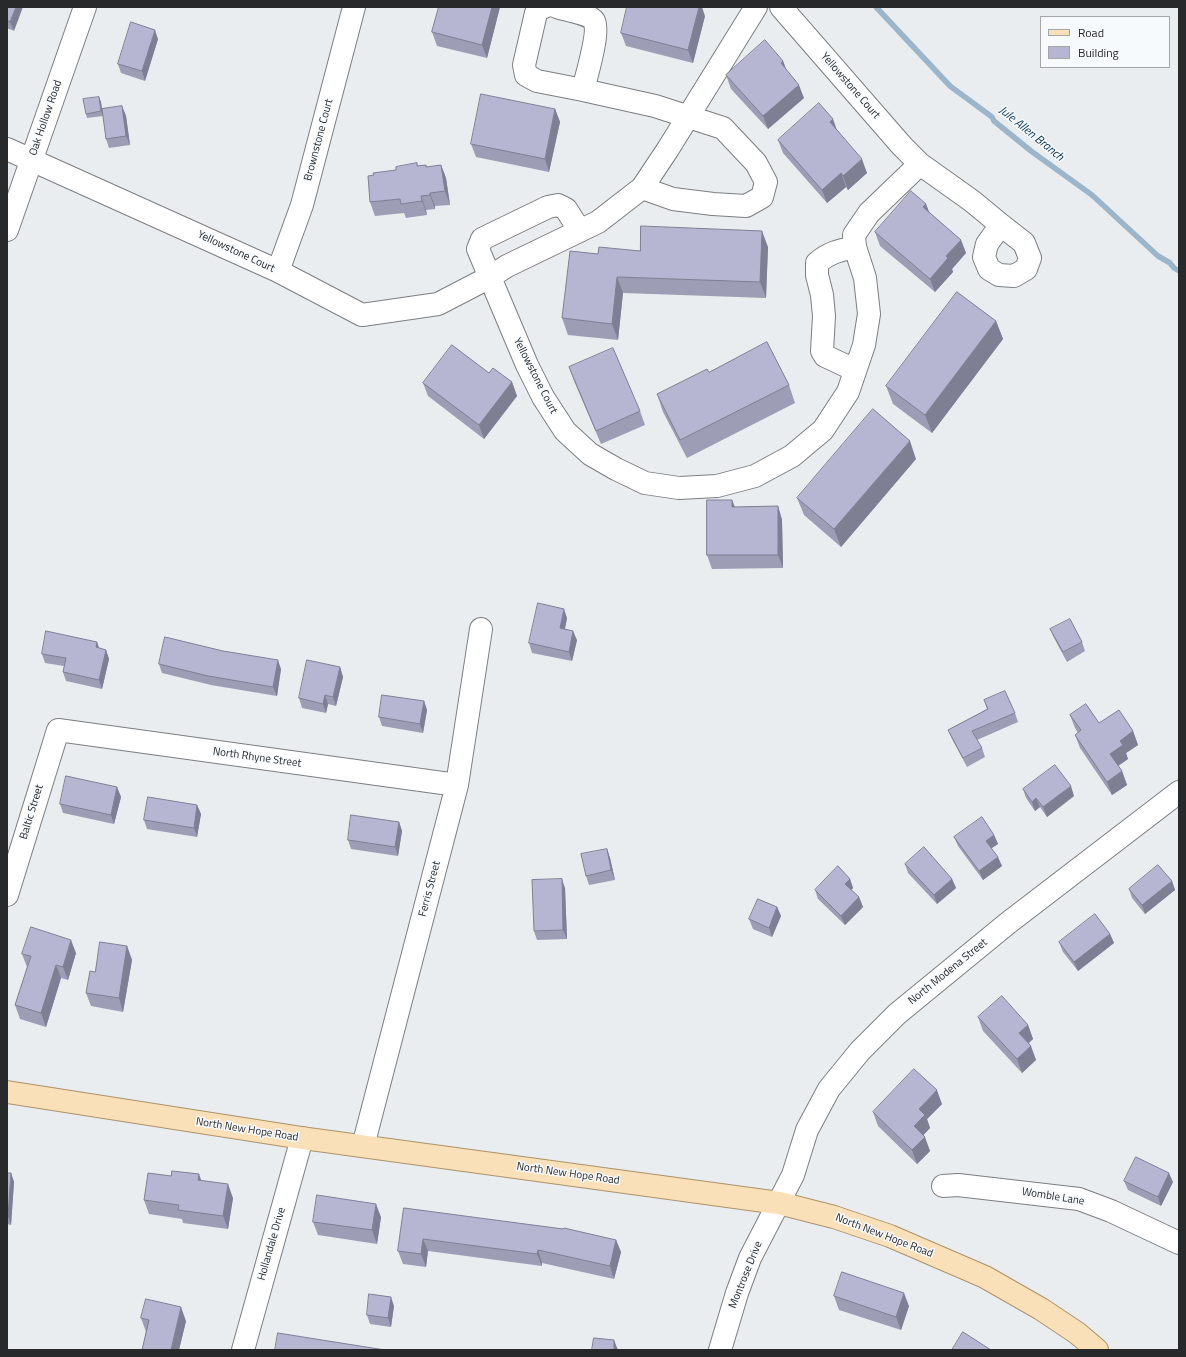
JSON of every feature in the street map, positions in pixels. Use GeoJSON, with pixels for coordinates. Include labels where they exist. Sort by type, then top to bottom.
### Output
{"type":"FeatureCollection","features":[{"type":"Feature","properties":{"kind":"main road","name":"North New Hope Road"},"geometry":{"type":"LineString","coordinates":[[7,1092],[302,1138],[779,1203],[834,1217],[890,1236],[985,1277],[1037,1307],[1077,1333],[1097,1350]]}},
{"type":"Feature","properties":{"kind":"street","name":"Oak Hollow Road"},"geometry":{"type":"LineString","coordinates":[[7,230],[85,7]]}},
{"type":"Feature","properties":{"kind":"street","name":"Brownstone Court"},"geometry":{"type":"LineString","coordinates":[[278,271],[302,205],[354,7]]}},
{"type":"Feature","properties":{"kind":"street"},"geometry":{"type":"LineString","coordinates":[[544,7],[540,8],[536,13],[524,64],[526,75],[537,80],[655,106],[723,128],[756,163],[766,182],[762,197],[746,206],[673,199],[642,188]]}},
{"type":"Feature","properties":{"kind":"street"},"geometry":{"type":"LineString","coordinates":[[557,7],[588,16],[594,21],[597,31],[583,90]]}},
{"type":"Feature","properties":{"kind":"street","name":"Yellowstone Court"},"geometry":{"type":"LineString","coordinates":[[7,149],[278,271],[362,315],[438,304],[490,277],[507,266],[598,222],[642,188],[668,149],[756,7]]}},
{"type":"Feature","properties":{"kind":"street","name":"Yellowstone Court"},"geometry":{"type":"LineString","coordinates":[[781,7],[902,146],[920,164],[960,192],[1001,225]]}},
{"type":"Feature","properties":{"kind":"street","name":"Yellowstone Court"},"geometry":{"type":"LineString","coordinates":[[580,231],[566,209],[558,205],[548,208],[482,239],[478,249],[527,365],[544,398],[564,430],[590,454],[616,469],[645,482],[680,488],[717,486],[755,476],[792,456],[823,430],[848,392],[864,345],[868,314],[865,278],[855,247],[854,235],[869,212],[920,164]]}},
{"type":"Feature","properties":{"kind":"street"},"geometry":{"type":"LineString","coordinates":[[855,247],[840,250],[825,256],[817,263],[817,275],[822,295],[824,316],[822,351],[825,356],[856,370]]}},
{"type":"Feature","properties":{"kind":"street","name":"Ferris Street"},"geometry":{"type":"LineString","coordinates":[[363,1146],[457,785],[481,629]]}},
{"type":"Feature","properties":{"kind":"street","name":"North Rhyne Street"},"geometry":{"type":"LineString","coordinates":[[58,730],[457,785]]}},
{"type":"Feature","properties":{"kind":"street","name":"Baltic Street"},"geometry":{"type":"LineString","coordinates":[[7,895],[58,730]]}},
{"type":"Feature","properties":{"kind":"street","name":"North Modena Street"},"geometry":{"type":"LineString","coordinates":[[779,1203],[793,1175],[807,1130],[829,1089],[860,1051],[897,1014],[1002,928],[1179,792]]}},
{"type":"Feature","properties":{"kind":"street","name":"Hollandale Drive"},"geometry":{"type":"LineString","coordinates":[[243,1350],[302,1138]]}},
{"type":"Feature","properties":{"kind":"street","name":"Womble Lane"},"geometry":{"type":"LineString","coordinates":[[943,1186],[958,1185],[1079,1199],[1111,1211],[1179,1243]]}},
{"type":"Feature","properties":{"kind":"street","name":"Montrose Drive"},"geometry":{"type":"LineString","coordinates":[[720,1350],[737,1293],[750,1258],[779,1203]]}},
{"type":"Feature","properties":{"kind":"building"},"geometry":{"type":"Polygon","coordinates":[[[7,7],[16,7],[10,22],[7,20],[7,7]]]}},
{"type":"Feature","properties":{"kind":"building"},"geometry":{"type":"Polygon","coordinates":[[[439,7],[492,7],[482,45],[432,32],[439,7]]]}},
{"type":"Feature","properties":{"kind":"building"},"geometry":{"type":"Polygon","coordinates":[[[627,7],[699,7],[688,50],[621,33],[627,7]]]}},
{"type":"Feature","properties":{"kind":"building"},"geometry":{"type":"Polygon","coordinates":[[[131,22],[155,30],[142,71],[118,64],[131,22]]]}},
{"type":"Feature","properties":{"kind":"building"},"geometry":{"type":"Polygon","coordinates":[[[765,40],[783,61],[781,63],[799,85],[763,116],[726,75],[765,40]]]}},
{"type":"Feature","properties":{"kind":"building"},"geometry":{"type":"Polygon","coordinates":[[[481,94],[555,109],[545,159],[471,144],[481,94]]]}},
{"type":"Feature","properties":{"kind":"building"},"geometry":{"type":"Polygon","coordinates":[[[99,97],[101,111],[86,114],[83,99],[99,97]]]}},
{"type":"Feature","properties":{"kind":"building"},"geometry":{"type":"Polygon","coordinates":[[[819,103],[833,119],[830,122],[862,159],[843,176],[841,173],[822,190],[778,140],[819,103]]]}},
{"type":"Feature","properties":{"kind":"building"},"geometry":{"type":"Polygon","coordinates":[[[122,106],[126,136],[106,139],[102,109],[122,106]]]}},
{"type":"Feature","properties":{"kind":"building"},"geometry":{"type":"Polygon","coordinates":[[[417,163],[417,166],[426,165],[426,167],[441,165],[445,191],[421,196],[422,201],[401,204],[400,199],[370,202],[368,176],[374,175],[373,173],[396,170],[396,167],[417,163]]]}},
{"type":"Feature","properties":{"kind":"building"},"geometry":{"type":"Polygon","coordinates":[[[911,191],[926,204],[923,207],[961,240],[946,256],[948,258],[930,279],[875,232],[911,191]]]}},
{"type":"Feature","properties":{"kind":"building"},"geometry":{"type":"Polygon","coordinates":[[[641,226],[762,231],[760,282],[617,277],[612,324],[562,318],[570,251],[598,254],[599,247],[640,251],[641,226]]]}},
{"type":"Feature","properties":{"kind":"building"},"geometry":{"type":"Polygon","coordinates":[[[957,292],[996,321],[925,415],[886,386],[957,292]]]}},
{"type":"Feature","properties":{"kind":"building"},"geometry":{"type":"Polygon","coordinates":[[[767,342],[789,385],[680,440],[657,394],[707,369],[709,372],[767,342]]]}},
{"type":"Feature","properties":{"kind":"building"},"geometry":{"type":"Polygon","coordinates":[[[452,345],[489,373],[493,368],[512,382],[479,425],[423,383],[452,345]]]}},
{"type":"Feature","properties":{"kind":"building"},"geometry":{"type":"Polygon","coordinates":[[[613,348],[640,411],[596,431],[569,367],[613,348]]]}},
{"type":"Feature","properties":{"kind":"building"},"geometry":{"type":"Polygon","coordinates":[[[873,409],[910,441],[834,529],[797,498],[873,409]]]}},
{"type":"Feature","properties":{"kind":"building"},"geometry":{"type":"Polygon","coordinates":[[[707,500],[732,500],[732,507],[778,506],[778,555],[707,555],[707,500]]]}},
{"type":"Feature","properties":{"kind":"building"},"geometry":{"type":"Polygon","coordinates":[[[538,603],[564,609],[560,628],[573,631],[569,652],[529,643],[538,603]]]}},
{"type":"Feature","properties":{"kind":"building"},"geometry":{"type":"Polygon","coordinates":[[[1070,619],[1082,642],[1063,652],[1050,629],[1070,619]]]}},
{"type":"Feature","properties":{"kind":"building"},"geometry":{"type":"Polygon","coordinates":[[[46,631],[97,642],[96,647],[106,650],[99,680],[63,672],[66,658],[42,654],[46,631]]]}},
{"type":"Feature","properties":{"kind":"building"},"geometry":{"type":"Polygon","coordinates":[[[165,637],[223,651],[278,660],[273,687],[208,676],[159,664],[165,637]]]}},
{"type":"Feature","properties":{"kind":"building"},"geometry":{"type":"Polygon","coordinates":[[[307,660],[340,667],[333,697],[325,695],[323,704],[299,698],[307,660]]]}},
{"type":"Feature","properties":{"kind":"building"},"geometry":{"type":"Polygon","coordinates":[[[1005,691],[1015,713],[972,731],[982,748],[963,758],[948,730],[988,709],[984,700],[1005,691]]]}},
{"type":"Feature","properties":{"kind":"building"},"geometry":{"type":"Polygon","coordinates":[[[382,695],[424,701],[420,724],[379,717],[382,695]]]}},
{"type":"Feature","properties":{"kind":"building"},"geometry":{"type":"Polygon","coordinates":[[[1086,704],[1099,723],[1119,710],[1133,731],[1120,741],[1123,745],[1110,754],[1122,771],[1107,782],[1075,735],[1081,730],[1070,715],[1086,704]]]}},
{"type":"Feature","properties":{"kind":"building"},"geometry":{"type":"Polygon","coordinates":[[[1055,765],[1071,786],[1043,807],[1036,798],[1032,802],[1023,789],[1055,765]]]}},
{"type":"Feature","properties":{"kind":"building"},"geometry":{"type":"Polygon","coordinates":[[[66,776],[117,787],[111,815],[60,804],[66,776]]]}},
{"type":"Feature","properties":{"kind":"building"},"geometry":{"type":"Polygon","coordinates":[[[148,797],[197,805],[194,828],[144,820],[148,797]]]}},
{"type":"Feature","properties":{"kind":"building"},"geometry":{"type":"Polygon","coordinates":[[[351,815],[399,822],[395,847],[348,840],[351,815]]]}},
{"type":"Feature","properties":{"kind":"building"},"geometry":{"type":"Polygon","coordinates":[[[982,817],[994,835],[986,841],[998,857],[979,871],[954,837],[982,817]]]}},
{"type":"Feature","properties":{"kind":"building"},"geometry":{"type":"Polygon","coordinates":[[[924,847],[952,879],[934,895],[905,864],[924,847]]]}},
{"type":"Feature","properties":{"kind":"building"},"geometry":{"type":"Polygon","coordinates":[[[607,849],[611,870],[586,876],[581,854],[607,849]]]}},
{"type":"Feature","properties":{"kind":"building"},"geometry":{"type":"Polygon","coordinates":[[[1158,865],[1172,881],[1142,905],[1129,889],[1158,865]]]}},
{"type":"Feature","properties":{"kind":"building"},"geometry":{"type":"Polygon","coordinates":[[[838,866],[850,879],[845,884],[859,897],[841,916],[815,890],[838,866]]]}},
{"type":"Feature","properties":{"kind":"building"},"geometry":{"type":"Polygon","coordinates":[[[562,879],[563,930],[534,931],[532,880],[562,879]]]}},
{"type":"Feature","properties":{"kind":"building"},"geometry":{"type":"Polygon","coordinates":[[[758,899],[777,907],[769,928],[749,919],[758,899]]]}},
{"type":"Feature","properties":{"kind":"building"},"geometry":{"type":"Polygon","coordinates":[[[1095,914],[1110,934],[1074,962],[1059,942],[1095,914]]]}},
{"type":"Feature","properties":{"kind":"building"},"geometry":{"type":"Polygon","coordinates":[[[31,927],[71,940],[63,967],[56,965],[41,1013],[15,1005],[31,956],[22,954],[31,927]]]}},
{"type":"Feature","properties":{"kind":"building"},"geometry":{"type":"Polygon","coordinates":[[[100,942],[127,946],[119,998],[86,993],[90,971],[95,972],[100,942]]]}},
{"type":"Feature","properties":{"kind":"building"},"geometry":{"type":"Polygon","coordinates":[[[1002,996],[1028,1025],[1019,1033],[1031,1046],[1017,1059],[978,1017],[1002,996]]]}},
{"type":"Feature","properties":{"kind":"building"},"geometry":{"type":"Polygon","coordinates":[[[914,1069],[937,1090],[919,1109],[925,1115],[914,1126],[925,1137],[912,1150],[873,1112],[914,1069]]]}},
{"type":"Feature","properties":{"kind":"building"},"geometry":{"type":"Polygon","coordinates":[[[1136,1157],[1169,1173],[1158,1197],[1124,1181],[1136,1157]]]}},
{"type":"Feature","properties":{"kind":"building"},"geometry":{"type":"Polygon","coordinates":[[[172,1171],[199,1174],[198,1180],[228,1184],[223,1216],[178,1210],[179,1205],[144,1200],[148,1173],[171,1176],[172,1171]]]}},
{"type":"Feature","properties":{"kind":"building"},"geometry":{"type":"Polygon","coordinates":[[[7,1173],[11,1173],[8,1216],[7,1215],[7,1173]]]}},
{"type":"Feature","properties":{"kind":"building"},"geometry":{"type":"Polygon","coordinates":[[[317,1195],[376,1204],[372,1230],[313,1222],[317,1195]]]}},
{"type":"Feature","properties":{"kind":"building"},"geometry":{"type":"Polygon","coordinates":[[[404,1208],[564,1228],[616,1240],[610,1266],[538,1250],[537,1254],[423,1239],[421,1254],[398,1251],[404,1208]]]}},
{"type":"Feature","properties":{"kind":"building"},"geometry":{"type":"Polygon","coordinates":[[[842,1272],[904,1293],[896,1317],[834,1296],[842,1272]]]}},
{"type":"Feature","properties":{"kind":"building"},"geometry":{"type":"Polygon","coordinates":[[[369,1294],[391,1297],[388,1318],[367,1315],[369,1294]]]}},
{"type":"Feature","properties":{"kind":"building"},"geometry":{"type":"Polygon","coordinates":[[[146,1299],[181,1307],[171,1350],[142,1350],[149,1320],[141,1318],[146,1299]]]}},
{"type":"Feature","properties":{"kind":"building"},"geometry":{"type":"Polygon","coordinates":[[[963,1332],[991,1350],[952,1350],[963,1332]]]}},
{"type":"Feature","properties":{"kind":"building"},"geometry":{"type":"Polygon","coordinates":[[[278,1333],[385,1350],[275,1350],[278,1333]]]}},
{"type":"Feature","properties":{"kind":"building"},"geometry":{"type":"Polygon","coordinates":[[[594,1338],[614,1340],[614,1350],[592,1350],[594,1338]]]}},
{"type":"Feature","properties":{"kind":"waterway","name":"Jule Allen Branch"},"geometry":{"type":"LineString","coordinates":[[876,7],[950,86],[992,117],[994,121],[1031,151],[1092,195],[1158,256],[1170,263],[1179,271]]}}]}
